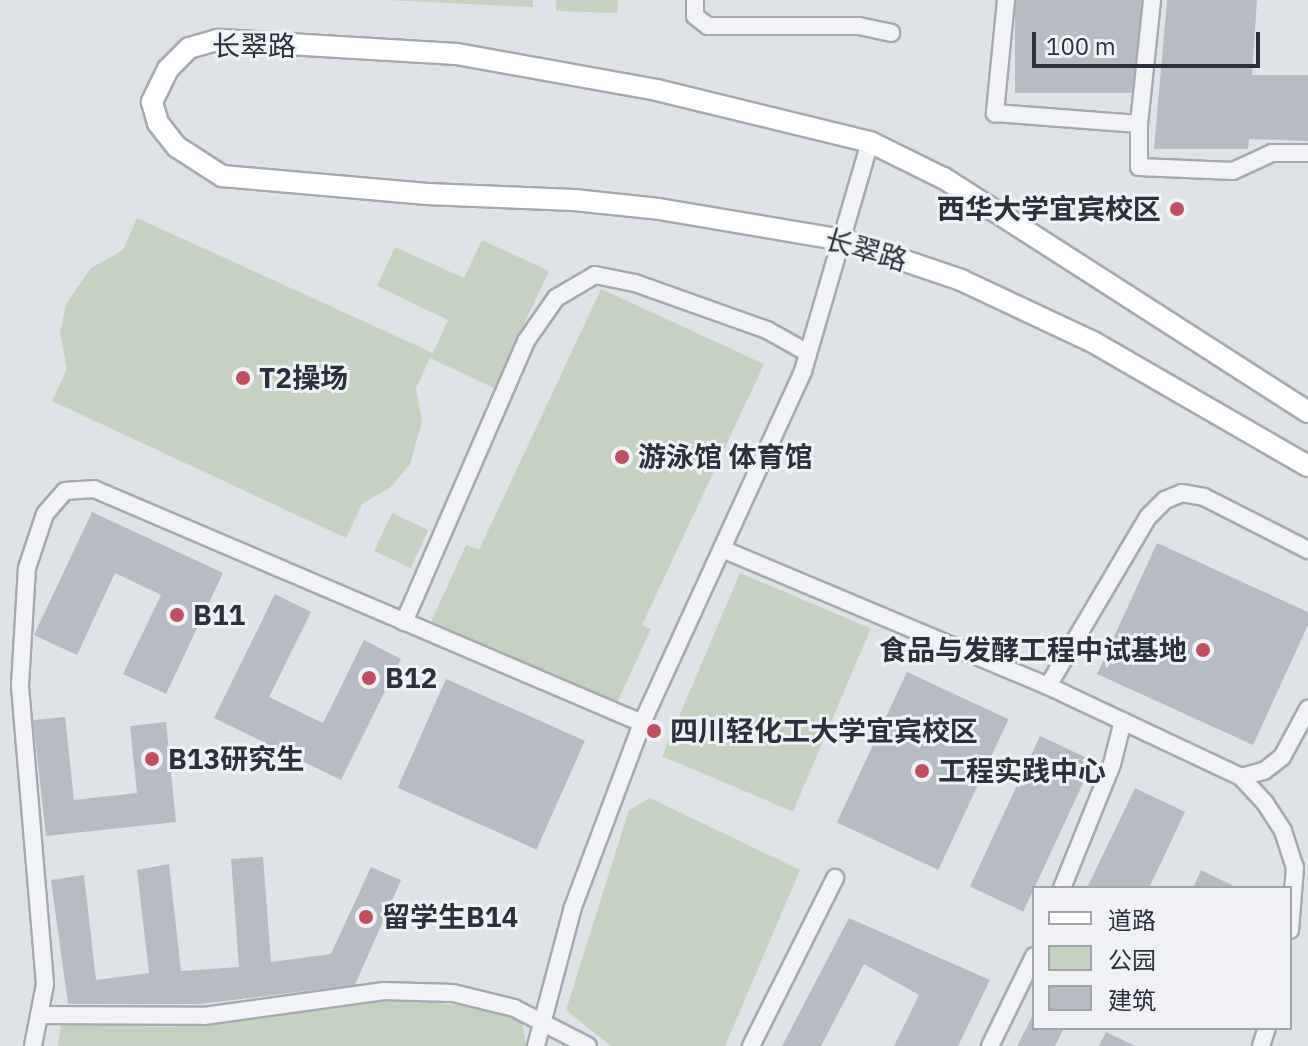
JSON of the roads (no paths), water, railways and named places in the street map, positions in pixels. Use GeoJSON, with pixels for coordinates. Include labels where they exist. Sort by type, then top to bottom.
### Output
{"type":"FeatureCollection","features":[{"type":"Feature","properties":{"kind":"main road","name":"长翠路"},"geometry":{"type":"LineString","coordinates":[[1308,412],[956,186],[870,142],[657,90],[456,54],[217,40],[189,48],[168,69],[152,102],[158,123],[177,147],[222,176],[427,194],[574,200],[659,209],[843,240],[961,280],[1093,342],[1308,466]]}},
{"type":"Feature","properties":{"kind":"street"},"geometry":{"type":"LineString","coordinates":[[695,0],[695,16],[708,26],[859,26],[891,33]]}},
{"type":"Feature","properties":{"kind":"street"},"geometry":{"type":"LineString","coordinates":[[1006,0],[995,113],[1139,124]]}},
{"type":"Feature","properties":{"kind":"street"},"geometry":{"type":"LineString","coordinates":[[1152,0],[1139,124],[1139,167],[1233,171],[1272,153],[1308,153]]}},
{"type":"Feature","properties":{"kind":"street"},"geometry":{"type":"LineString","coordinates":[[536,1046],[573,907],[642,723],[803,371],[870,142]]}},
{"type":"Feature","properties":{"kind":"street"},"geometry":{"type":"LineString","coordinates":[[404,622],[526,341],[556,298],[595,275],[635,283],[767,330],[808,353]]}},
{"type":"Feature","properties":{"kind":"street"},"geometry":{"type":"LineString","coordinates":[[33,1046],[45,984],[20,685],[27,568],[45,514],[65,491],[94,489],[642,723]]}},
{"type":"Feature","properties":{"kind":"street"},"geometry":{"type":"LineString","coordinates":[[1048,686],[1148,517],[1165,500],[1182,493],[1204,497],[1308,550]]}},
{"type":"Feature","properties":{"kind":"street"},"geometry":{"type":"LineString","coordinates":[[722,549],[1048,686],[1241,777],[1265,803],[1283,831],[1295,867],[1292,905]]}},
{"type":"Feature","properties":{"kind":"street"},"geometry":{"type":"LineString","coordinates":[[1241,777],[1264,771],[1282,757],[1308,709]]}},
{"type":"Feature","properties":{"kind":"street"},"geometry":{"type":"LineString","coordinates":[[1063,886],[1112,764],[1123,721]]}},
{"type":"Feature","properties":{"kind":"street"},"geometry":{"type":"LineString","coordinates":[[751,1046],[835,878]]}},
{"type":"Feature","properties":{"kind":"street"},"geometry":{"type":"LineString","coordinates":[[990,1046],[1032,960]]}},
{"type":"Feature","properties":{"kind":"street"},"geometry":{"type":"LineString","coordinates":[[39,1015],[204,1016],[384,991],[453,993],[514,1008],[588,1046]]}},
{"type":"Feature","properties":{"kind":"place","name":"西华大学宜宾校区"},"geometry":{"type":"Point","coordinates":[1177,209]}},
{"type":"Feature","properties":{"kind":"place","name":"T2操场"},"geometry":{"type":"Point","coordinates":[243,378]}},
{"type":"Feature","properties":{"kind":"place","name":"游泳馆 体育馆"},"geometry":{"type":"Point","coordinates":[622,457]}},
{"type":"Feature","properties":{"kind":"place","name":"B11"},"geometry":{"type":"Point","coordinates":[177,615]}},
{"type":"Feature","properties":{"kind":"place","name":"食品与发酵工程中试基地"},"geometry":{"type":"Point","coordinates":[1203,650]}},
{"type":"Feature","properties":{"kind":"place","name":"B12"},"geometry":{"type":"Point","coordinates":[369,678]}},
{"type":"Feature","properties":{"kind":"place","name":"四川轻化工大学宜宾校区"},"geometry":{"type":"Point","coordinates":[654,731]}},
{"type":"Feature","properties":{"kind":"place","name":"B13研究生"},"geometry":{"type":"Point","coordinates":[152,759]}},
{"type":"Feature","properties":{"kind":"place","name":"工程实践中心"},"geometry":{"type":"Point","coordinates":[922,771]}},
{"type":"Feature","properties":{"kind":"place","name":"留学生B14"},"geometry":{"type":"Point","coordinates":[366,917]}}]}
